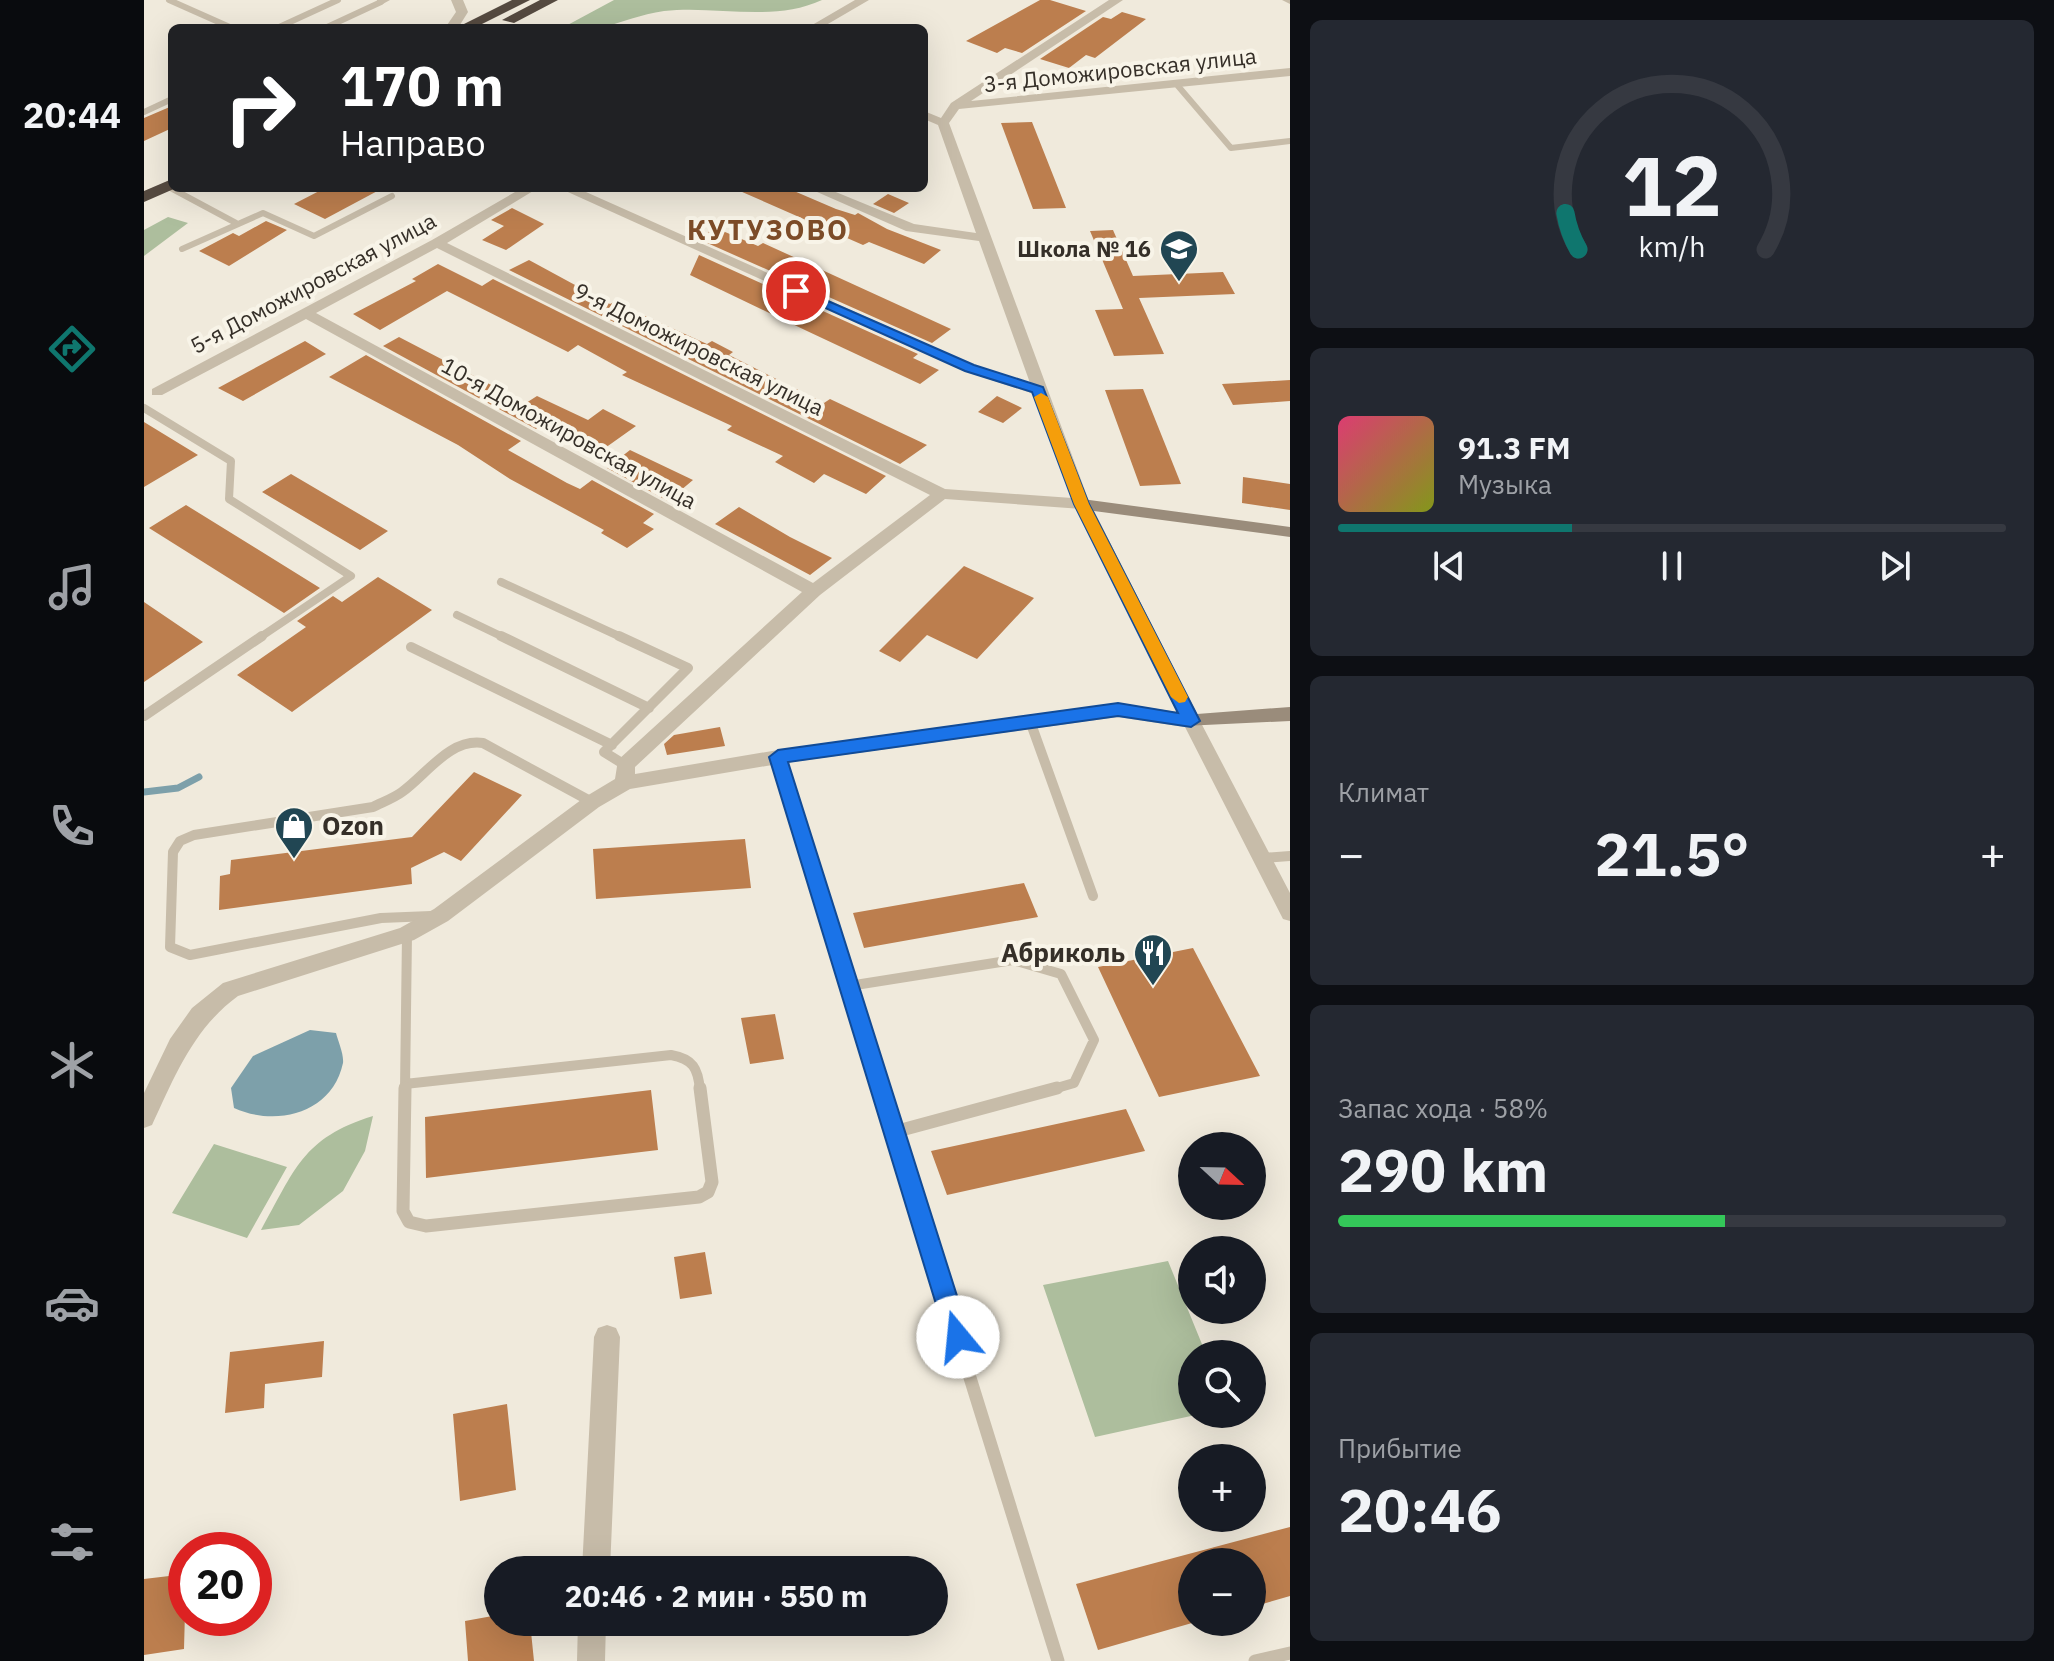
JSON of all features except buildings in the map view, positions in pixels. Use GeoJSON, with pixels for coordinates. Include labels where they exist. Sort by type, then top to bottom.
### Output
{"type":"FeatureCollection","features":[{"type":"Feature","properties":{"kind":"highway"},"geometry":{"type":"LineString","coordinates":[[472,24],[523,0]]}},
{"type":"Feature","properties":{"kind":"highway"},"geometry":{"type":"LineString","coordinates":[[500,24],[551,0]]}},
{"type":"Feature","properties":{"kind":"highway"},"geometry":{"type":"LineString","coordinates":[[144,180],[168,169]]}},
{"type":"Feature","properties":{"kind":"highway"},"geometry":{"type":"LineString","coordinates":[[144,197],[168,185]]}},
{"type":"Feature","properties":{"kind":"street"},"geometry":{"type":"LineString","coordinates":[[456,24],[462,12],[457,0]]}},
{"type":"Feature","properties":{"kind":"street"},"geometry":{"type":"LineString","coordinates":[[820,24],[863,0]]}},
{"type":"Feature","properties":{"kind":"street"},"geometry":{"type":"LineString","coordinates":[[943,123],[955,106],[1117,0]]}},
{"type":"Feature","properties":{"kind":"street","name":"3-я Доможировская улица"},"geometry":{"type":"LineString","coordinates":[[955,106],[1178,86],[1290,72]]}},
{"type":"Feature","properties":{"kind":"street"},"geometry":{"type":"LineString","coordinates":[[928,117],[943,123],[1082,504],[1290,913]]}},
{"type":"Feature","properties":{"kind":"street","name":"5-я Доможировская улица"},"geometry":{"type":"LineString","coordinates":[[157,392],[437,243],[524,192]]}},
{"type":"Feature","properties":{"kind":"street"},"geometry":{"type":"LineString","coordinates":[[575,192],[969,368],[1038,390]]}},
{"type":"Feature","properties":{"kind":"street"},"geometry":{"type":"LineString","coordinates":[[825,192],[911,228],[984,238]]}},
{"type":"Feature","properties":{"kind":"street","name":"9-я Доможировская улица"},"geometry":{"type":"LineString","coordinates":[[437,243],[942,494]]}},
{"type":"Feature","properties":{"kind":"street","name":"10-я Доможировская улица"},"geometry":{"type":"LineString","coordinates":[[304,312],[814,591]]}},
{"type":"Feature","properties":{"kind":"street"},"geometry":{"type":"LineString","coordinates":[[144,1118],[190,1024],[208,1003],[231,989],[407,934],[441,915],[592,802],[625,774],[814,591],[942,494],[1082,504],[1290,532]]}},
{"type":"Feature","properties":{"kind":"street"},"geometry":{"type":"LineString","coordinates":[[625,774],[778,757],[1118,710],[1191,721],[1290,714]]}},
{"type":"Feature","properties":{"kind":"street"},"geometry":{"type":"LineString","coordinates":[[597,1556],[607,1337]]}},
{"type":"Feature","properties":{"kind":"street"},"geometry":{"type":"LineString","coordinates":[[591,1661],[592,1636]]}},
{"type":"Feature","properties":{"kind":"lane"},"geometry":{"type":"LineString","coordinates":[[169,0],[223,24]]}},
{"type":"Feature","properties":{"kind":"lane"},"geometry":{"type":"LineString","coordinates":[[286,24],[338,0]]}},
{"type":"Feature","properties":{"kind":"lane"},"geometry":{"type":"LineString","coordinates":[[333,24],[381,1]]}},
{"type":"Feature","properties":{"kind":"lane"},"geometry":{"type":"LineString","coordinates":[[1178,86],[1231,148],[1290,141]]}},
{"type":"Feature","properties":{"kind":"lane"},"geometry":{"type":"LineString","coordinates":[[144,112],[168,101]]}},
{"type":"Feature","properties":{"kind":"lane"},"geometry":{"type":"LineString","coordinates":[[181,192],[236,223]]}},
{"type":"Feature","properties":{"kind":"lane"},"geometry":{"type":"LineString","coordinates":[[182,249],[263,213],[314,236],[392,196]]}},
{"type":"Feature","properties":{"kind":"lane"},"geometry":{"type":"LineString","coordinates":[[144,408],[231,461],[229,499],[351,576],[144,716]]}},
{"type":"Feature","properties":{"kind":"lane"},"geometry":{"type":"LineString","coordinates":[[501,582],[688,668],[604,752],[625,774]]}},
{"type":"Feature","properties":{"kind":"lane"},"geometry":{"type":"LineString","coordinates":[[457,615],[649,708]]}},
{"type":"Feature","properties":{"kind":"lane"},"geometry":{"type":"LineString","coordinates":[[411,647],[612,745]]}},
{"type":"Feature","properties":{"kind":"lane"},"geometry":{"type":"LineString","coordinates":[[1030,721],[1093,896]]}},
{"type":"Feature","properties":{"kind":"lane"},"geometry":{"type":"LineString","coordinates":[[441,915],[381,918],[190,955],[177,952],[170,947],[173,852],[180,841],[194,835],[373,807],[400,794],[457,746],[469,741],[483,743],[592,802]]}},
{"type":"Feature","properties":{"kind":"lane"},"geometry":{"type":"LineString","coordinates":[[778,757],[1058,1661]]}},
{"type":"Feature","properties":{"kind":"lane"},"geometry":{"type":"LineString","coordinates":[[1262,858],[1290,856]]}},
{"type":"Feature","properties":{"kind":"lane"},"geometry":{"type":"LineString","coordinates":[[405,1084],[671,1055],[687,1058],[698,1070],[712,1182],[708,1192],[699,1197],[426,1226],[409,1222],[403,1211],[407,934]]}},
{"type":"Feature","properties":{"kind":"lane"},"geometry":{"type":"LineString","coordinates":[[849,986],[1013,960],[1061,974],[1094,1040],[1074,1083],[894,1132]]}},
{"type":"Feature","properties":{"kind":"lane"},"geometry":{"type":"LineString","coordinates":[[1255,1661],[1290,1653]]}},
{"type":"Feature","properties":{"kind":"green space"},"geometry":{"type":"Polygon","coordinates":[[[614,0],[822,0],[784,11],[664,11],[613,24],[569,24],[614,0]]]}},
{"type":"Feature","properties":{"kind":"green space"},"geometry":{"type":"Polygon","coordinates":[[[168,217],[188,223],[144,256],[144,230],[168,217]]]}},
{"type":"Feature","properties":{"kind":"green space"},"geometry":{"type":"Polygon","coordinates":[[[373,1116],[365,1151],[343,1191],[299,1225],[261,1230],[293,1173],[315,1146],[349,1125],[373,1116]]]}},
{"type":"Feature","properties":{"kind":"green space"},"geometry":{"type":"Polygon","coordinates":[[[214,1144],[287,1167],[247,1238],[172,1213],[214,1144]]]}},
{"type":"Feature","properties":{"kind":"green space"},"geometry":{"type":"Polygon","coordinates":[[[1168,1261],[1178,1285],[1178,1324],[1194,1324],[1200,1340],[1178,1340],[1178,1419],[1095,1437],[1043,1285],[1168,1261]]]}},
{"type":"Feature","properties":{"kind":"water"},"geometry":{"type":"Polygon","coordinates":[[[310,1030],[336,1033],[342,1052],[343,1063],[337,1080],[327,1094],[315,1105],[284,1116],[250,1114],[234,1108],[231,1088],[253,1056],[310,1030]]]}},
{"type":"Feature","properties":{"kind":"waterway"},"geometry":{"type":"LineString","coordinates":[[144,792],[178,788],[199,777]]}},
{"type":"Feature","properties":{"kind":"slow traffic"},"geometry":{"type":"LineString","coordinates":[[1041,397],[1082,504],[1179,697]]}},
{"type":"Feature","properties":{"kind":"place","name":"Школа № 16"},"geometry":{"type":"Point","coordinates":[1179,283]}},
{"type":"Feature","properties":{"kind":"place","name":"Ozon"},"geometry":{"type":"Point","coordinates":[294,860]}},
{"type":"Feature","properties":{"kind":"place","name":"Абриколь"},"geometry":{"type":"Point","coordinates":[1153,987]}},
{"type":"Feature","properties":{"kind":"district","name":"КУТУЗОВО"},"geometry":{"type":"Point","coordinates":[768,230]}},
{"type":"Feature","properties":{"kind":"route"},"geometry":{"type":"LineString","coordinates":[[796,291],[969,368],[1038,390],[1082,504],[1191,721],[1118,710],[778,757],[958,1337]]}}]}
